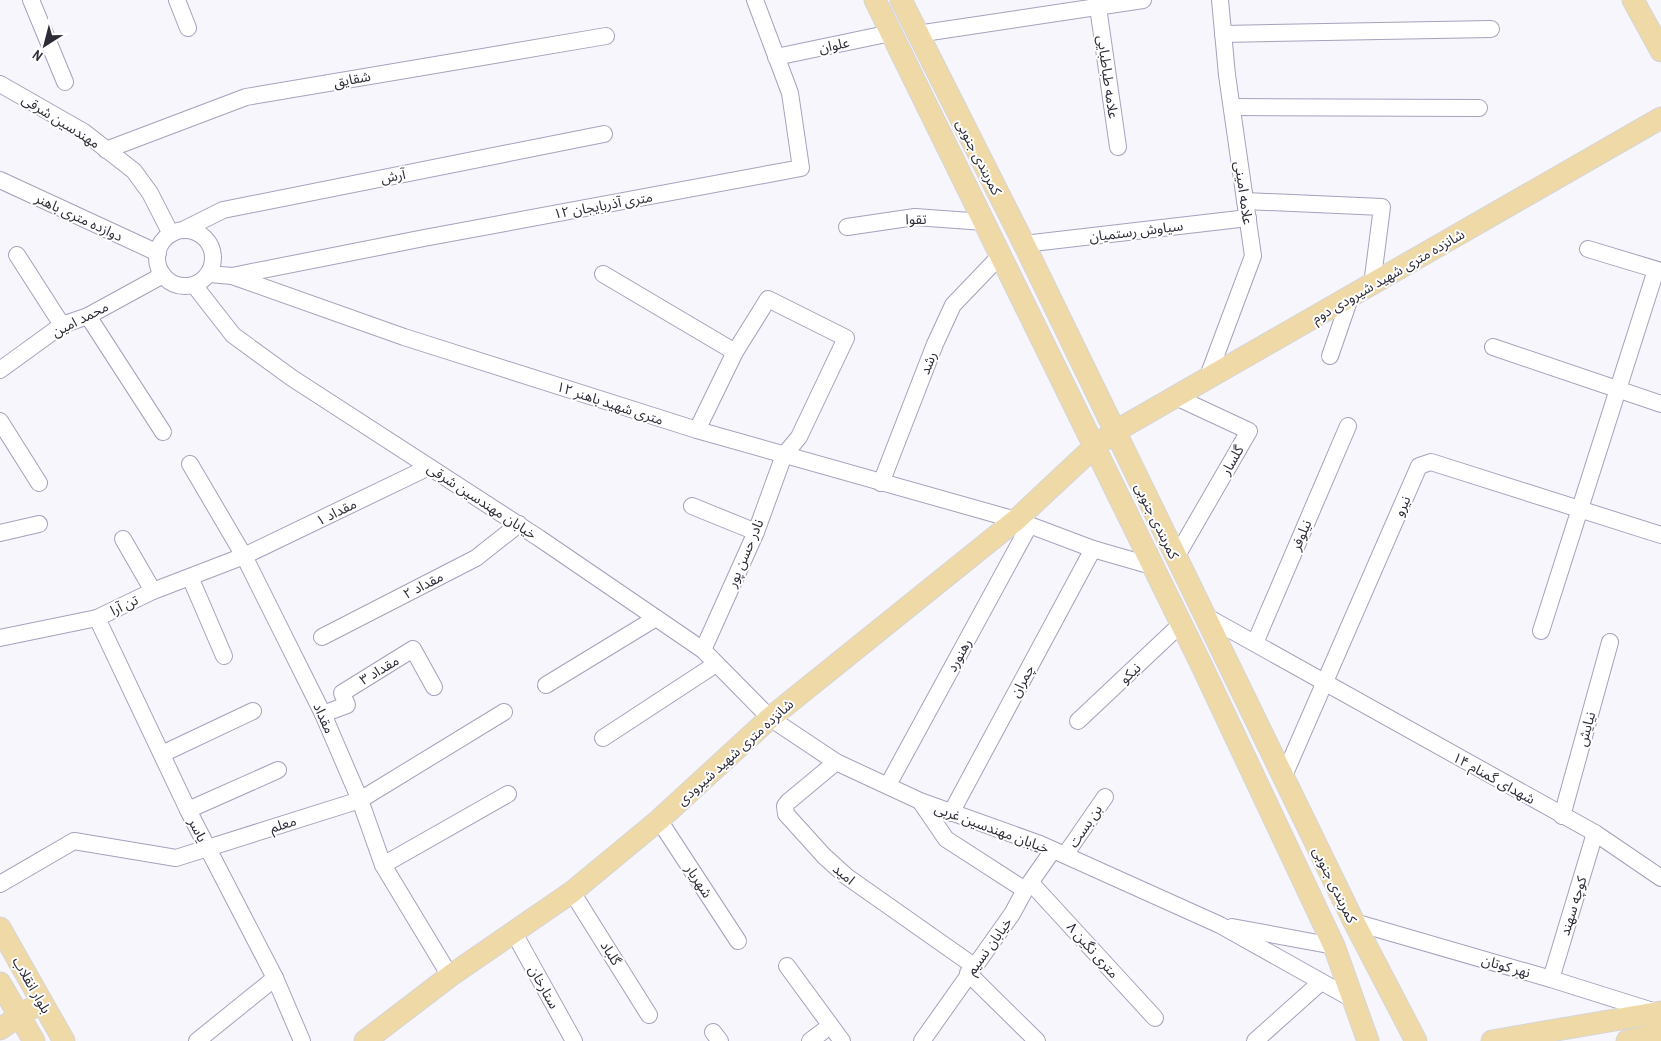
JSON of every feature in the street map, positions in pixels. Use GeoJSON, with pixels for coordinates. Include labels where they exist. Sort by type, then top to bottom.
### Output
{"type":"FeatureCollection","features":[{"type":"Feature","properties":{"kind":"main road","name":"کمربندی جنوبی"},"geometry":{"type":"LineString","coordinates":[[874,0],[1181,624],[1334,946],[1368,1041]]}},
{"type":"Feature","properties":{"kind":"main road","name":"کمربندی جنوبی"},"geometry":{"type":"LineString","coordinates":[[901,0],[1024,244],[1175,559],[1344,902],[1416,1041]]}},
{"type":"Feature","properties":{"kind":"main road"},"geometry":{"type":"LineString","coordinates":[[1633,0],[1661,51]]}},
{"type":"Feature","properties":{"kind":"main road","name":"شانزده متری شهید شیرودی دوم"},"geometry":{"type":"LineString","coordinates":[[1093,448],[1114,432],[1661,118]]}},
{"type":"Feature","properties":{"kind":"main road","name":"شانزده متری شهید شیرودی"},"geometry":{"type":"LineString","coordinates":[[373,1039],[450,976],[572,892],[659,820],[770,718],[1023,523],[1093,448]]}},
{"type":"Feature","properties":{"kind":"main road"},"geometry":{"type":"LineString","coordinates":[[1317,913],[1344,902]]}},
{"type":"Feature","properties":{"kind":"main road","name":"بلوار انقلاب"},"geometry":{"type":"LineString","coordinates":[[0,928],[64,1041]]}},
{"type":"Feature","properties":{"kind":"main road","name":"بلوار انقلاب"},"geometry":{"type":"LineString","coordinates":[[0,983],[30,1040]]}},
{"type":"Feature","properties":{"kind":"main road"},"geometry":{"type":"LineString","coordinates":[[0,1029],[41,1002]]}},
{"type":"Feature","properties":{"kind":"main road"},"geometry":{"type":"LineString","coordinates":[[1492,1041],[1660,1019]]}},
{"type":"Feature","properties":{"kind":"main road"},"geometry":{"type":"LineString","coordinates":[[1627,1041],[1660,1019]]}},
{"type":"Feature","properties":{"kind":"main road"},"geometry":{"type":"LineString","coordinates":[[30,1040],[54,1023]]}},
{"type":"Feature","properties":{"kind":"street"},"geometry":{"type":"LineString","coordinates":[[31,0],[65,82]]}},
{"type":"Feature","properties":{"kind":"street"},"geometry":{"type":"LineString","coordinates":[[177,0],[188,28]]}},
{"type":"Feature","properties":{"kind":"street","name":"۱۲ متری آذربایجان"},"geometry":{"type":"LineString","coordinates":[[232,276],[424,238],[801,168],[790,92],[754,0]]}},
{"type":"Feature","properties":{"kind":"street"},"geometry":{"type":"LineString","coordinates":[[918,34],[1075,5],[1098,7],[1143,0]]}},
{"type":"Feature","properties":{"kind":"street","name":"علامه امینی"},"geometry":{"type":"LineString","coordinates":[[1207,379],[1253,256],[1232,107],[1220,0]]}},
{"type":"Feature","properties":{"kind":"street","name":"علامه طباطبایی"},"geometry":{"type":"LineString","coordinates":[[1098,7],[1118,147]]}},
{"type":"Feature","properties":{"kind":"street"},"geometry":{"type":"LineString","coordinates":[[1224,34],[1491,29]]}},
{"type":"Feature","properties":{"kind":"street","name":"علوان"},"geometry":{"type":"LineString","coordinates":[[776,57],[891,33]]}},
{"type":"Feature","properties":{"kind":"street","name":"شقایق"},"geometry":{"type":"LineString","coordinates":[[106,150],[246,97],[606,36]]}},
{"type":"Feature","properties":{"kind":"street","name":"مهندسین شرقی"},"geometry":{"type":"LineString","coordinates":[[0,84],[84,132],[134,171],[178,231]]}},
{"type":"Feature","properties":{"kind":"street"},"geometry":{"type":"LineString","coordinates":[[1232,107],[1479,108]]}},
{"type":"Feature","properties":{"kind":"street","name":"آرش"},"geometry":{"type":"LineString","coordinates":[[178,231],[223,210],[604,134]]}},
{"type":"Feature","properties":{"kind":"street","name":"دوازده متری باهنر"},"geometry":{"type":"LineString","coordinates":[[0,180],[158,253]]}},
{"type":"Feature","properties":{"kind":"street"},"geometry":{"type":"LineString","coordinates":[[1245,200],[1382,206],[1372,285]]}},
{"type":"Feature","properties":{"kind":"street","name":"تقوا"},"geometry":{"type":"LineString","coordinates":[[848,227],[914,217],[984,222]]}},
{"type":"Feature","properties":{"kind":"street","name":"سیاوش رستمیان"},"geometry":{"type":"LineString","coordinates":[[1024,244],[1248,218]]}},
{"type":"Feature","properties":{"kind":"street"},"geometry":{"type":"LineString","coordinates":[[178,231],[198,233],[206,238],[212,247],[213,266],[208,274],[194,285],[177,285],[163,275],[159,267],[158,253],[163,240],[178,231]]}},
{"type":"Feature","properties":{"kind":"street"},"geometry":{"type":"LineString","coordinates":[[1540,631],[1617,390],[1658,271],[1588,249]]}},
{"type":"Feature","properties":{"kind":"street"},"geometry":{"type":"LineString","coordinates":[[17,256],[62,325]]}},
{"type":"Feature","properties":{"kind":"street","name":"رشد"},"geometry":{"type":"LineString","coordinates":[[880,483],[935,344],[953,305],[999,257]]}},
{"type":"Feature","properties":{"kind":"street","name":"۱۲ متری شهید باهنر"},"geometry":{"type":"LineString","coordinates":[[208,274],[232,276],[404,337],[697,430],[1023,523],[1093,548],[1152,566]]}},
{"type":"Feature","properties":{"kind":"street"},"geometry":{"type":"LineString","coordinates":[[603,274],[735,352],[697,430]]}},
{"type":"Feature","properties":{"kind":"street","name":"محمد امین"},"geometry":{"type":"LineString","coordinates":[[0,370],[62,325],[88,316],[163,275]]}},
{"type":"Feature","properties":{"kind":"street","name":"خیابان مهندسین شرقی"},"geometry":{"type":"LineString","coordinates":[[194,285],[233,335],[292,378],[519,524],[703,650],[770,718]]}},
{"type":"Feature","properties":{"kind":"street"},"geometry":{"type":"LineString","coordinates":[[1330,356],[1350,298]]}},
{"type":"Feature","properties":{"kind":"street","name":"نادر حسن پور"},"geometry":{"type":"LineString","coordinates":[[703,650],[756,532],[784,456],[799,437],[846,338],[768,299],[735,352]]}},
{"type":"Feature","properties":{"kind":"street"},"geometry":{"type":"LineString","coordinates":[[88,316],[164,432]]}},
{"type":"Feature","properties":{"kind":"street"},"geometry":{"type":"LineString","coordinates":[[1494,347],[1661,404]]}},
{"type":"Feature","properties":{"kind":"street","name":"گلسار"},"geometry":{"type":"LineString","coordinates":[[1175,559],[1248,431],[1176,397]]}},
{"type":"Feature","properties":{"kind":"street"},"geometry":{"type":"LineString","coordinates":[[0,422],[39,483]]}},
{"type":"Feature","properties":{"kind":"street","name":"نیلوفر"},"geometry":{"type":"LineString","coordinates":[[1254,643],[1348,426]]}},
{"type":"Feature","properties":{"kind":"street","name":"نیرو"},"geometry":{"type":"LineString","coordinates":[[1283,778],[1419,466],[1431,462],[1661,535]]}},
{"type":"Feature","properties":{"kind":"street","name":"مقداد"},"geometry":{"type":"LineString","coordinates":[[190,464],[244,556],[323,714],[360,800],[384,865],[450,976]]}},
{"type":"Feature","properties":{"kind":"street","name":"مقداد ۱"},"geometry":{"type":"LineString","coordinates":[[244,556],[429,467]]}},
{"type":"Feature","properties":{"kind":"street"},"geometry":{"type":"LineString","coordinates":[[692,506],[756,532]]}},
{"type":"Feature","properties":{"kind":"street","name":"رهنورد"},"geometry":{"type":"LineString","coordinates":[[888,785],[1023,523]]}},
{"type":"Feature","properties":{"kind":"street"},"geometry":{"type":"LineString","coordinates":[[0,533],[38,524]]}},
{"type":"Feature","properties":{"kind":"street","name":"مقداد ۲"},"geometry":{"type":"LineString","coordinates":[[322,637],[476,558],[519,524]]}},
{"type":"Feature","properties":{"kind":"street"},"geometry":{"type":"LineString","coordinates":[[123,539],[153,591]]}},
{"type":"Feature","properties":{"kind":"street","name":"چمران"},"geometry":{"type":"LineString","coordinates":[[951,813],[1093,548]]}},
{"type":"Feature","properties":{"kind":"street","name":"تن آرا"},"geometry":{"type":"LineString","coordinates":[[0,638],[97,618],[153,591],[244,556]]}},
{"type":"Feature","properties":{"kind":"street"},"geometry":{"type":"LineString","coordinates":[[190,577],[224,656]]}},
{"type":"Feature","properties":{"kind":"street","name":"۱۴ شهدای گمنام"},"geometry":{"type":"LineString","coordinates":[[1202,613],[1595,834],[1661,878]]}},
{"type":"Feature","properties":{"kind":"street","name":"یاسر"},"geometry":{"type":"LineString","coordinates":[[97,618],[206,847],[276,978],[302,1041]]}},
{"type":"Feature","properties":{"kind":"street"},"geometry":{"type":"LineString","coordinates":[[546,686],[656,618]]}},
{"type":"Feature","properties":{"kind":"street","name":"نیکو"},"geometry":{"type":"LineString","coordinates":[[1078,721],[1181,624]]}},
{"type":"Feature","properties":{"kind":"street","name":"نیایش"},"geometry":{"type":"LineString","coordinates":[[1562,816],[1610,642]]}},
{"type":"Feature","properties":{"kind":"street","name":"مقداد ۳"},"geometry":{"type":"LineString","coordinates":[[323,714],[347,705],[342,693],[413,650],[434,687]]}},
{"type":"Feature","properties":{"kind":"street"},"geometry":{"type":"LineString","coordinates":[[603,738],[716,664]]}},
{"type":"Feature","properties":{"kind":"street"},"geometry":{"type":"LineString","coordinates":[[162,754],[253,711]]}},
{"type":"Feature","properties":{"kind":"street","name":"معلم"},"geometry":{"type":"LineString","coordinates":[[0,884],[74,841],[176,858],[360,800],[504,712]]}},
{"type":"Feature","properties":{"kind":"street","name":"خیابان مهندسین غربی"},"geometry":{"type":"LineString","coordinates":[[770,718],[836,762],[888,785],[920,802],[1059,853],[1220,925]]}},
{"type":"Feature","properties":{"kind":"street","name":"امید"},"geometry":{"type":"LineString","coordinates":[[836,762],[788,802],[785,810],[786,814],[824,856],[846,876],[971,970]]}},
{"type":"Feature","properties":{"kind":"street"},"geometry":{"type":"LineString","coordinates":[[188,810],[278,770]]}},
{"type":"Feature","properties":{"kind":"street"},"geometry":{"type":"LineString","coordinates":[[384,865],[508,794]]}},
{"type":"Feature","properties":{"kind":"street","name":"بن بست"},"geometry":{"type":"LineString","coordinates":[[1059,853],[1105,797]]}},
{"type":"Feature","properties":{"kind":"street","name":"۸ متری نگین"},"geometry":{"type":"LineString","coordinates":[[920,802],[946,839],[1028,886],[1155,1018]]}},
{"type":"Feature","properties":{"kind":"street","name":"شهریار"},"geometry":{"type":"LineString","coordinates":[[659,820],[738,941]]}},
{"type":"Feature","properties":{"kind":"street","name":"کوچه سهند"},"geometry":{"type":"LineString","coordinates":[[1551,979],[1595,834]]}},
{"type":"Feature","properties":{"kind":"street","name":"خیابان نسیم"},"geometry":{"type":"LineString","coordinates":[[922,1041],[1012,914],[1028,886],[1059,853]]}},
{"type":"Feature","properties":{"kind":"street","name":"گلباد"},"geometry":{"type":"LineString","coordinates":[[572,892],[649,1014]]}},
{"type":"Feature","properties":{"kind":"street","name":"نهر کوتان"},"geometry":{"type":"LineString","coordinates":[[1354,922],[1551,979],[1660,1019]]}},
{"type":"Feature","properties":{"kind":"street"},"geometry":{"type":"LineString","coordinates":[[1220,925],[1334,946]]}},
{"type":"Feature","properties":{"kind":"street"},"geometry":{"type":"LineString","coordinates":[[1220,925],[1354,1000]]}},
{"type":"Feature","properties":{"kind":"street","name":"ستارخان"},"geometry":{"type":"LineString","coordinates":[[514,933],[574,1041]]}},
{"type":"Feature","properties":{"kind":"street"},"geometry":{"type":"LineString","coordinates":[[787,966],[842,1041]]}},
{"type":"Feature","properties":{"kind":"street"},"geometry":{"type":"LineString","coordinates":[[971,970],[1037,1041]]}},
{"type":"Feature","properties":{"kind":"street"},"geometry":{"type":"LineString","coordinates":[[197,1041],[276,978]]}},
{"type":"Feature","properties":{"kind":"street"},"geometry":{"type":"LineString","coordinates":[[1255,1041],[1321,982]]}},
{"type":"Feature","properties":{"kind":"street"},"geometry":{"type":"LineString","coordinates":[[810,1041],[830,1026]]}}]}
